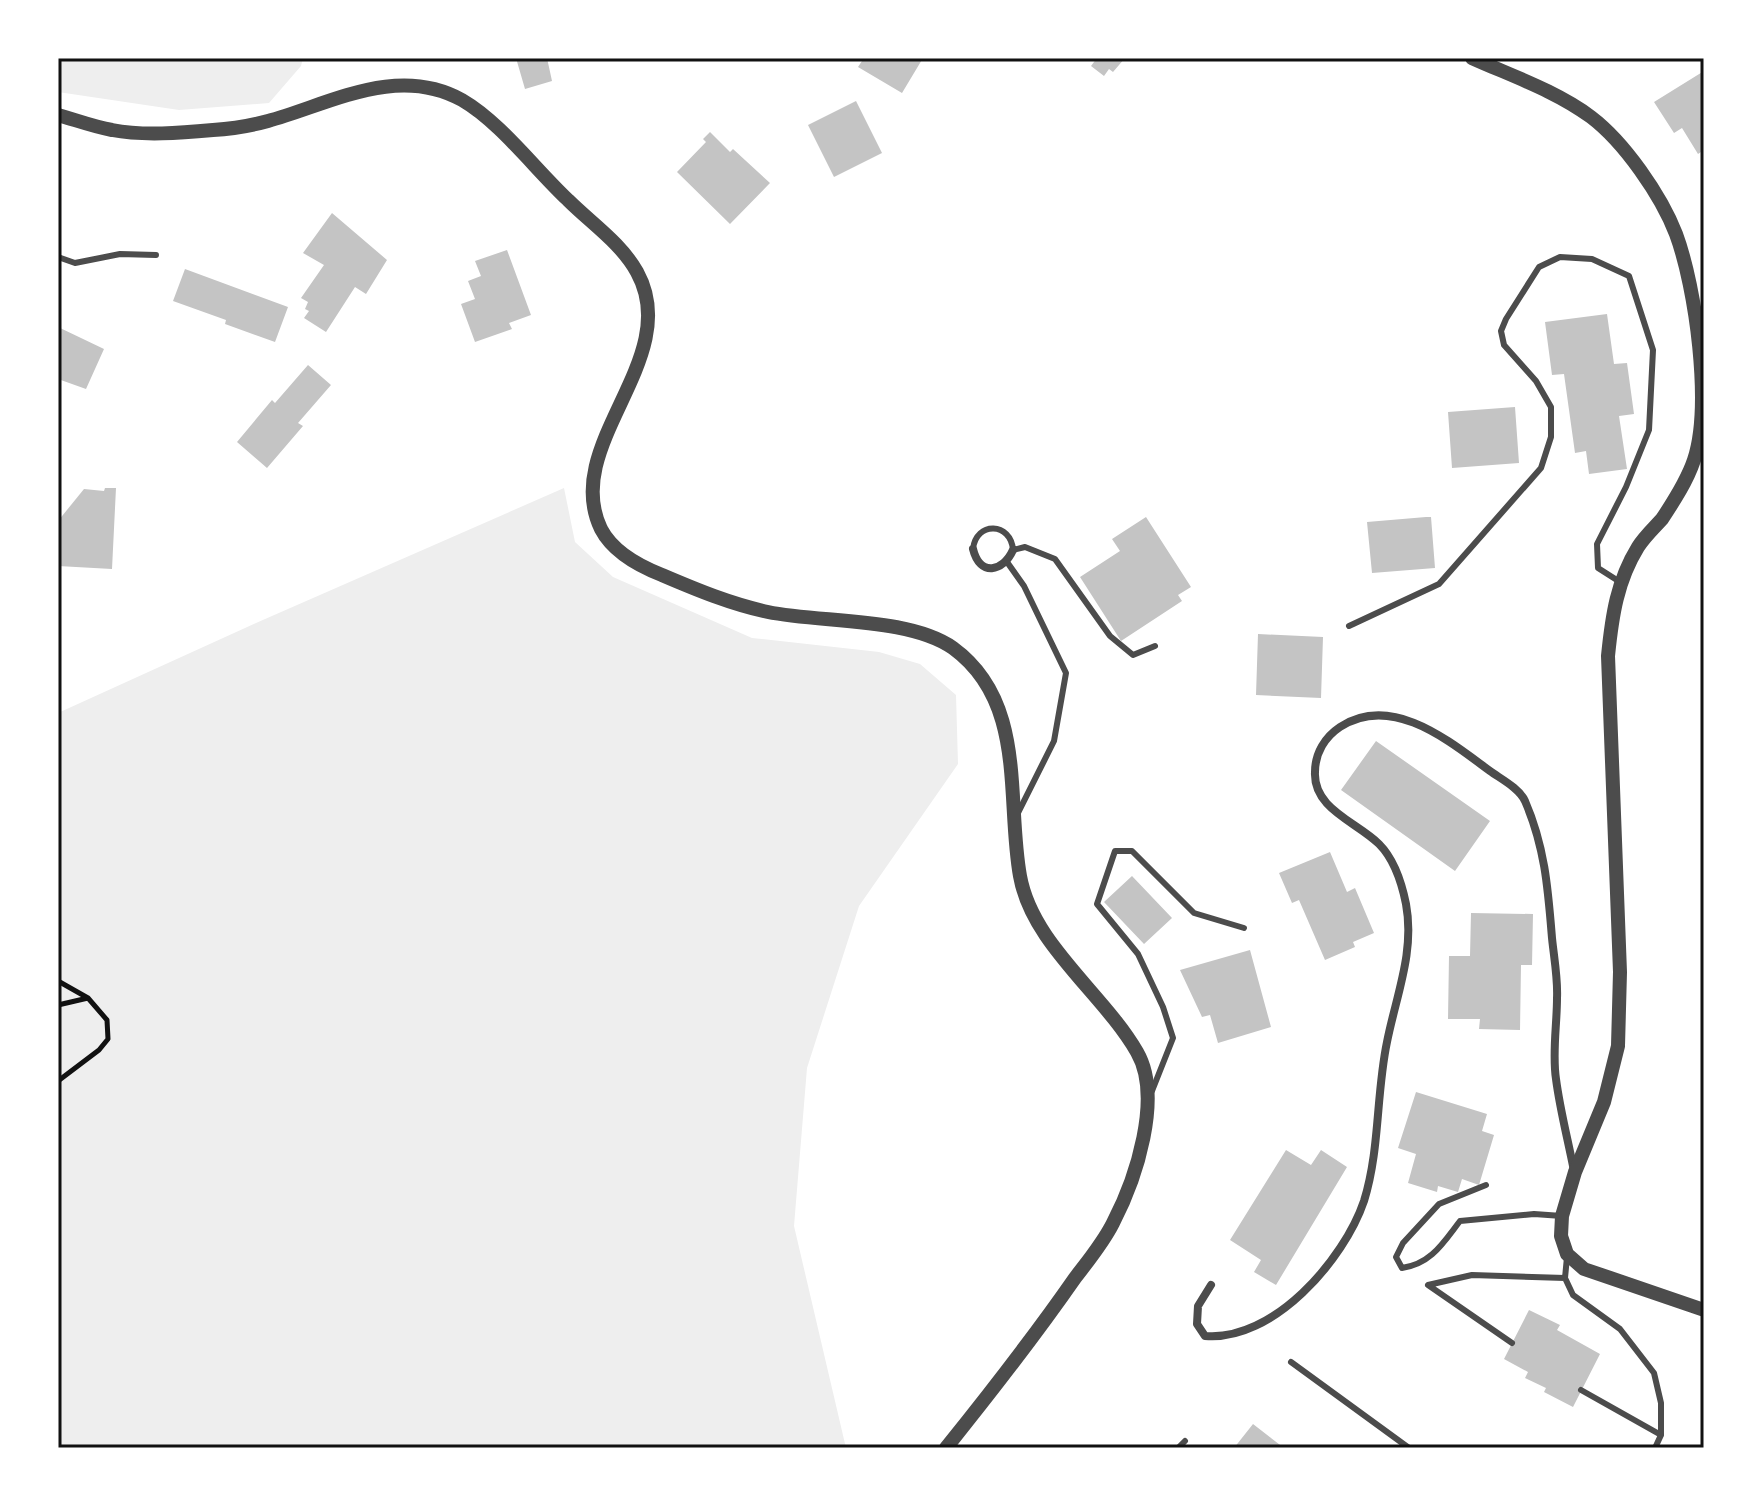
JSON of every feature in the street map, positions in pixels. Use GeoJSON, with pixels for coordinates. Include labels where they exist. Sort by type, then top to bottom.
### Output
{"type":"FeatureCollection","features":[{"type":"Feature","properties":{"kind":"street"},"geometry":{"type":"LineString","coordinates":[[1472,58],[1558,97],[1592,118],[1624,150],[1656,195],[1676,233],[1697,336],[1701,431],[1693,461],[1662,519],[1640,544],[1620,582],[1613,612],[1608,656],[1620,972],[1618,1046],[1604,1102],[1575,1172],[1562,1216],[1561,1236],[1567,1254],[1578,1265],[1599,1276],[1704,1310]]}},
{"type":"Feature","properties":{"kind":"street"},"geometry":{"type":"LineString","coordinates":[[58,115],[115,131],[171,132],[265,122],[352,92],[382,86],[441,91],[465,102],[493,125],[613,241],[638,274],[648,314],[646,341],[600,453],[594,483],[595,508],[601,529],[614,548],[647,569],[713,597],[769,612],[899,628],[930,635],[955,649],[989,687],[1000,710],[1011,765],[1019,868],[1026,902],[1046,934],[1136,1051],[1147,1076],[1148,1101],[1142,1141],[1113,1225],[1033,1338],[946,1448]]}},
{"type":"Feature","properties":{"kind":"street"},"geometry":{"type":"LineString","coordinates":[[973,549],[974,556],[983,566],[995,568],[1007,562],[1013,550]]}},
{"type":"Feature","properties":{"kind":"street"},"geometry":{"type":"LineString","coordinates":[[1211,1285],[1198,1306],[1197,1324],[1205,1336],[1221,1337],[1250,1330],[1290,1305],[1343,1247],[1364,1200],[1386,1044],[1407,959],[1409,922],[1402,883],[1380,845],[1338,814],[1325,802],[1318,789],[1314,773],[1319,751],[1331,733],[1349,722],[1376,714],[1407,720],[1444,737],[1522,795],[1545,862],[1558,994],[1555,1076],[1575,1172]]}},
{"type":"Feature","properties":{"kind":"lane"},"geometry":{"type":"LineString","coordinates":[[58,257],[75,263],[120,254],[156,255]]}},
{"type":"Feature","properties":{"kind":"lane"},"geometry":{"type":"LineString","coordinates":[[1349,626],[1439,584],[1541,468],[1551,437],[1551,407],[1536,381],[1504,345],[1501,331],[1539,267],[1560,257],[1592,259],[1629,276],[1653,350],[1649,430],[1626,487],[1597,544],[1598,568],[1620,582]]}},
{"type":"Feature","properties":{"kind":"lane"},"geometry":{"type":"LineString","coordinates":[[973,549],[973,542],[981,532],[993,528],[1006,532],[1013,543],[1013,550],[1025,547],[1055,559],[1110,636],[1123,649],[1133,655],[1155,646]]}},
{"type":"Feature","properties":{"kind":"lane"},"geometry":{"type":"LineString","coordinates":[[1007,562],[1024,586],[1066,673],[1054,741],[1015,820]]}},
{"type":"Feature","properties":{"kind":"lane"},"geometry":{"type":"LineString","coordinates":[[1148,1101],[1173,1038],[1163,1007],[1138,954],[1097,904],[1115,851],[1132,851],[1194,913],[1244,928]]}},
{"type":"Feature","properties":{"kind":"lane"},"geometry":{"type":"LineString","coordinates":[[1486,1185],[1439,1204],[1403,1243],[1396,1257],[1402,1268],[1418,1266],[1431,1258],[1460,1221],[1534,1214],[1562,1216]]}},
{"type":"Feature","properties":{"kind":"lane"},"geometry":{"type":"LineString","coordinates":[[1567,1254],[1565,1278],[1573,1295],[1620,1329],[1654,1373],[1661,1403],[1661,1435],[1655,1448]]}},
{"type":"Feature","properties":{"kind":"lane"},"geometry":{"type":"LineString","coordinates":[[1512,1343],[1428,1285],[1472,1275],[1565,1278]]}},
{"type":"Feature","properties":{"kind":"lane"},"geometry":{"type":"LineString","coordinates":[[1291,1362],[1409,1448]]}},
{"type":"Feature","properties":{"kind":"lane"},"geometry":{"type":"LineString","coordinates":[[1581,1390],[1661,1435]]}},
{"type":"Feature","properties":{"kind":"lane"},"geometry":{"type":"LineString","coordinates":[[1178,1448],[1185,1441]]}},
{"type":"Feature","properties":{"kind":"path"},"geometry":{"type":"LineString","coordinates":[[58,981],[88,998],[107,1020],[108,1039],[99,1050],[58,1081]]}},
{"type":"Feature","properties":{"kind":"path"},"geometry":{"type":"LineString","coordinates":[[58,1005],[88,998]]}},
{"type":"Feature","properties":{"kind":"shaded area"},"geometry":{"type":"Polygon","coordinates":[[[58,58],[303,58],[301,66],[269,103],[179,110],[58,92],[58,58]]]}},
{"type":"Feature","properties":{"kind":"shaded area"},"geometry":{"type":"Polygon","coordinates":[[[564,488],[575,542],[613,577],[752,638],[879,652],[920,664],[956,695],[958,764],[859,906],[807,1068],[794,1226],[846,1448],[58,1448],[58,713],[564,488]]]}},
{"type":"Feature","properties":{"kind":"building"},"geometry":{"type":"Polygon","coordinates":[[[516,58],[547,58],[552,81],[525,89],[516,58]]]}},
{"type":"Feature","properties":{"kind":"building"},"geometry":{"type":"Polygon","coordinates":[[[864,58],[923,58],[902,93],[858,67],[864,58]]]}},
{"type":"Feature","properties":{"kind":"building"},"geometry":{"type":"Polygon","coordinates":[[[1097,58],[1125,58],[1113,72],[1109,69],[1104,76],[1091,66],[1097,58]]]}},
{"type":"Feature","properties":{"kind":"building"},"geometry":{"type":"Polygon","coordinates":[[[1704,71],[1704,150],[1698,154],[1682,128],[1674,133],[1654,102],[1704,71]]]}},
{"type":"Feature","properties":{"kind":"building"},"geometry":{"type":"Polygon","coordinates":[[[856,101],[882,153],[834,177],[808,125],[856,101]]]}},
{"type":"Feature","properties":{"kind":"building"},"geometry":{"type":"Polygon","coordinates":[[[710,132],[770,183],[730,224],[677,172],[706,142],[703,139],[710,132]]]}},
{"type":"Feature","properties":{"kind":"building"},"geometry":{"type":"Polygon","coordinates":[[[332,213],[387,260],[366,294],[355,287],[326,332],[304,318],[309,311],[305,309],[308,302],[301,298],[324,265],[303,253],[332,213]]]}},
{"type":"Feature","properties":{"kind":"building"},"geometry":{"type":"Polygon","coordinates":[[[507,250],[531,315],[509,323],[512,329],[475,342],[461,304],[475,299],[468,281],[481,276],[475,261],[507,250]]]}},
{"type":"Feature","properties":{"kind":"building"},"geometry":{"type":"Polygon","coordinates":[[[185,269],[288,307],[275,342],[173,301],[185,269]]]}},
{"type":"Feature","properties":{"kind":"building"},"geometry":{"type":"Polygon","coordinates":[[[1607,314],[1614,364],[1627,363],[1634,414],[1619,416],[1627,469],[1589,474],[1586,451],[1575,453],[1564,374],[1552,375],[1545,322],[1607,314]]]}},
{"type":"Feature","properties":{"kind":"building"},"geometry":{"type":"Polygon","coordinates":[[[58,327],[104,349],[86,389],[58,379],[58,327]]]}},
{"type":"Feature","properties":{"kind":"building"},"geometry":{"type":"Polygon","coordinates":[[[308,365],[331,385],[298,423],[303,426],[267,468],[237,442],[272,400],[275,403],[308,365]]]}},
{"type":"Feature","properties":{"kind":"building"},"geometry":{"type":"Polygon","coordinates":[[[1515,407],[1519,463],[1452,468],[1448,412],[1515,407]]]}},
{"type":"Feature","properties":{"kind":"building"},"geometry":{"type":"Polygon","coordinates":[[[105,488],[116,488],[112,569],[58,566],[58,521],[84,489],[104,491],[105,488]]]}},
{"type":"Feature","properties":{"kind":"building"},"geometry":{"type":"Polygon","coordinates":[[[1146,517],[1191,587],[1178,595],[1182,601],[1121,641],[1080,577],[1120,551],[1112,539],[1146,517]]]}},
{"type":"Feature","properties":{"kind":"building"},"geometry":{"type":"Polygon","coordinates":[[[1431,517],[1435,568],[1372,573],[1367,522],[1431,517]]]}},
{"type":"Feature","properties":{"kind":"building"},"geometry":{"type":"Polygon","coordinates":[[[1258,634],[1323,637],[1321,698],[1256,695],[1258,634]]]}},
{"type":"Feature","properties":{"kind":"building"},"geometry":{"type":"Polygon","coordinates":[[[1376,741],[1490,821],[1455,871],[1341,790],[1376,741]]]}},
{"type":"Feature","properties":{"kind":"building"},"geometry":{"type":"Polygon","coordinates":[[[1330,852],[1347,892],[1355,888],[1374,933],[1353,942],[1355,947],[1325,960],[1299,900],[1292,903],[1279,873],[1330,852]]]}},
{"type":"Feature","properties":{"kind":"building"},"geometry":{"type":"Polygon","coordinates":[[[1132,876],[1172,918],[1144,944],[1104,902],[1132,876]]]}},
{"type":"Feature","properties":{"kind":"building"},"geometry":{"type":"Polygon","coordinates":[[[1471,913],[1533,914],[1532,965],[1521,965],[1520,1030],[1479,1029],[1480,1019],[1448,1019],[1449,956],[1470,956],[1471,913]]]}},
{"type":"Feature","properties":{"kind":"building"},"geometry":{"type":"Polygon","coordinates":[[[1250,950],[1271,1027],[1218,1043],[1210,1015],[1202,1017],[1180,970],[1250,950]]]}},
{"type":"Feature","properties":{"kind":"building"},"geometry":{"type":"Polygon","coordinates":[[[1416,1092],[1487,1114],[1482,1131],[1494,1135],[1479,1185],[1462,1179],[1458,1192],[1438,1186],[1437,1192],[1408,1183],[1416,1154],[1398,1148],[1416,1092]]]}},
{"type":"Feature","properties":{"kind":"building"},"geometry":{"type":"Polygon","coordinates":[[[1286,1150],[1311,1165],[1321,1150],[1347,1167],[1276,1285],[1254,1272],[1261,1260],[1230,1240],[1286,1150]]]}},
{"type":"Feature","properties":{"kind":"building"},"geometry":{"type":"Polygon","coordinates":[[[1529,1310],[1560,1325],[1557,1330],[1600,1354],[1573,1407],[1544,1392],[1546,1388],[1525,1378],[1528,1372],[1504,1359],[1529,1310]]]}},
{"type":"Feature","properties":{"kind":"building"},"geometry":{"type":"Polygon","coordinates":[[[1253,1424],[1284,1448],[1234,1448],[1253,1424]]]}}]}
